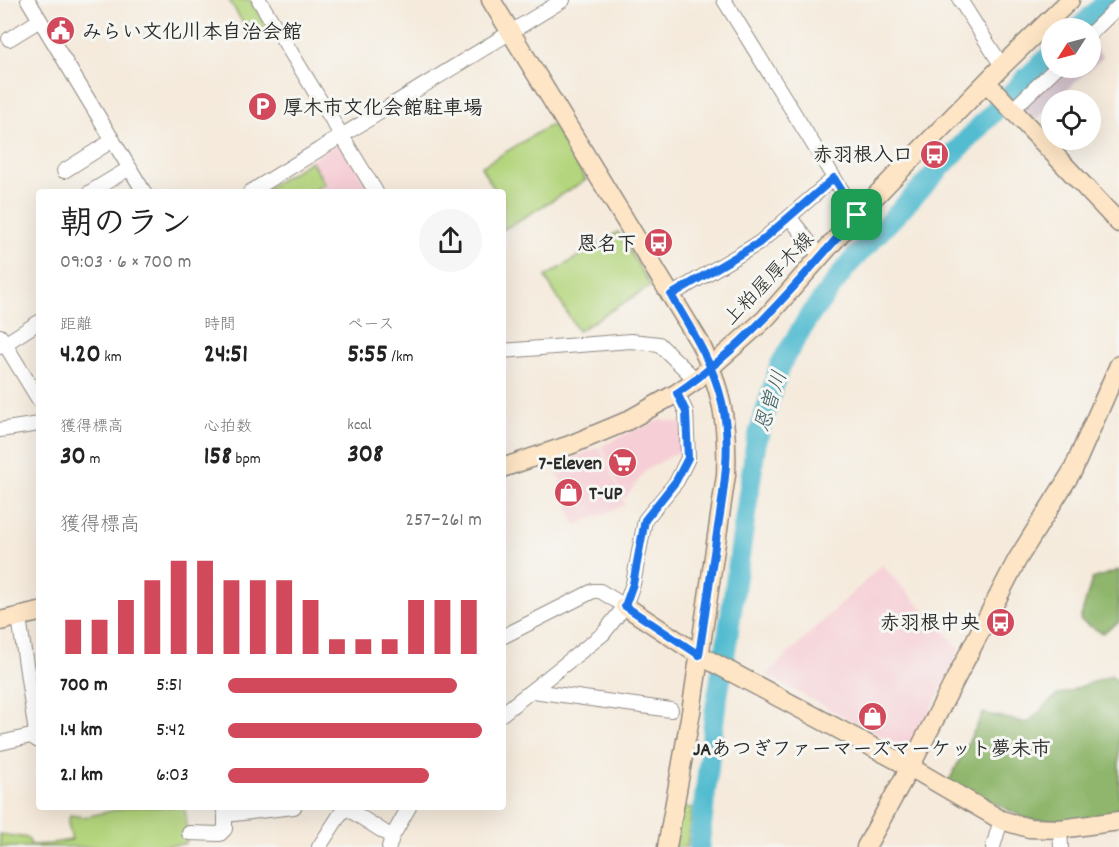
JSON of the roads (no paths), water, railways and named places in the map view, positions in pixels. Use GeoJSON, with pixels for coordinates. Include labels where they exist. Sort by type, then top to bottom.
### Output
{"type":"FeatureCollection","features":[{"type":"Feature","properties":{"kind":"street"},"geometry":{"type":"LineString","coordinates":[[259,0],[374,189]]}},
{"type":"Feature","properties":{"kind":"street"},"geometry":{"type":"LineString","coordinates":[[491,0],[700,343],[722,401],[727,438],[726,465],[704,657],[667,847]]}},
{"type":"Feature","properties":{"kind":"street"},"geometry":{"type":"LineString","coordinates":[[255,189],[563,0]]}},
{"type":"Feature","properties":{"kind":"street"},"geometry":{"type":"LineString","coordinates":[[724,0],[857,215]]}},
{"type":"Feature","properties":{"kind":"street"},"geometry":{"type":"LineString","coordinates":[[960,0],[1002,66]]}},
{"type":"Feature","properties":{"kind":"street","name":"上粕屋厚木線"},"geometry":{"type":"LineString","coordinates":[[506,467],[570,445],[625,422],[677,393],[711,368],[765,319],[857,215],[992,88],[1002,66],[1070,0]]}},
{"type":"Feature","properties":{"kind":"street"},"geometry":{"type":"LineString","coordinates":[[31,1],[40,20],[142,189]]}},
{"type":"Feature","properties":{"kind":"street"},"geometry":{"type":"LineString","coordinates":[[1101,23],[1119,6]]}},
{"type":"Feature","properties":{"kind":"street"},"geometry":{"type":"LineString","coordinates":[[9,39],[40,20]]}},
{"type":"Feature","properties":{"kind":"street"},"geometry":{"type":"LineString","coordinates":[[1012,110],[1046,78]]}},
{"type":"Feature","properties":{"kind":"street"},"geometry":{"type":"LineString","coordinates":[[992,88],[1119,223]]}},
{"type":"Feature","properties":{"kind":"street"},"geometry":{"type":"LineString","coordinates":[[64,171],[113,140]]}},
{"type":"Feature","properties":{"kind":"street"},"geometry":{"type":"LineString","coordinates":[[95,189],[129,168]]}},
{"type":"Feature","properties":{"kind":"street"},"geometry":{"type":"LineString","coordinates":[[671,295],[759,243],[834,178]]}},
{"type":"Feature","properties":{"kind":"street"},"geometry":{"type":"LineString","coordinates":[[790,218],[821,257]]}},
{"type":"Feature","properties":{"kind":"street"},"geometry":{"type":"LineString","coordinates":[[35,383],[2,342],[36,324]]}},
{"type":"Feature","properties":{"kind":"street"},"geometry":{"type":"LineString","coordinates":[[506,351],[631,341],[659,344],[696,380]]}},
{"type":"Feature","properties":{"kind":"street"},"geometry":{"type":"LineString","coordinates":[[866,847],[1017,560],[1073,470],[1119,365]]}},
{"type":"Feature","properties":{"kind":"street"},"geometry":{"type":"LineString","coordinates":[[506,711],[603,634],[625,606],[633,584],[645,520],[676,481],[688,458],[686,412],[677,393]]}},
{"type":"Feature","properties":{"kind":"street"},"geometry":{"type":"LineString","coordinates":[[0,430],[36,424]]}},
{"type":"Feature","properties":{"kind":"street"},"geometry":{"type":"LineString","coordinates":[[506,635],[593,591],[600,591],[704,657],[910,767],[1001,820],[1029,828],[1060,829],[1119,821]]}},
{"type":"Feature","properties":{"kind":"street"},"geometry":{"type":"LineString","coordinates":[[0,621],[36,613]]}},
{"type":"Feature","properties":{"kind":"street"},"geometry":{"type":"LineString","coordinates":[[19,617],[36,728]]}},
{"type":"Feature","properties":{"kind":"street"},"geometry":{"type":"LineString","coordinates":[[533,691],[671,710]]}},
{"type":"Feature","properties":{"kind":"street"},"geometry":{"type":"LineString","coordinates":[[0,743],[31,736],[36,740]]}},
{"type":"Feature","properties":{"kind":"street"},"geometry":{"type":"LineString","coordinates":[[189,834],[220,834],[225,829],[224,811],[240,810]]}},
{"type":"Feature","properties":{"kind":"street"},"geometry":{"type":"LineString","coordinates":[[319,847],[341,810]]}},
{"type":"Feature","properties":{"kind":"street"},"geometry":{"type":"LineString","coordinates":[[345,810],[390,842],[407,810]]}},
{"type":"Feature","properties":{"kind":"street"},"geometry":{"type":"LineString","coordinates":[[993,847],[1001,820]]}},
{"type":"Feature","properties":{"kind":"street"},"geometry":{"type":"LineString","coordinates":[[1060,829],[1061,847]]}},
{"type":"Feature","properties":{"kind":"waterway","name":"恩曽川"},"geometry":{"type":"LineString","coordinates":[[1090,18],[1109,0]]}},
{"type":"Feature","properties":{"kind":"waterway","name":"恩曽川"},"geometry":{"type":"LineString","coordinates":[[699,847],[715,711],[756,443],[780,365],[808,318],[848,265],[1041,64]]}},
{"type":"Feature","properties":{"kind":"place","name":"みらい文化川本自治会館"},"geometry":{"type":"Point","coordinates":[61,31]}},
{"type":"Feature","properties":{"kind":"place","name":"厚木市文化会館駐車場"},"geometry":{"type":"Point","coordinates":[262,107]}},
{"type":"Feature","properties":{"kind":"place","name":"赤羽根入口"},"geometry":{"type":"Point","coordinates":[934,154]}},
{"type":"Feature","properties":{"kind":"place","name":"恩名下"},"geometry":{"type":"Point","coordinates":[658,243]}},
{"type":"Feature","properties":{"kind":"place","name":"7-Eleven"},"geometry":{"type":"Point","coordinates":[623,462]}},
{"type":"Feature","properties":{"kind":"place","name":"T-UP"},"geometry":{"type":"Point","coordinates":[568,492]}},
{"type":"Feature","properties":{"kind":"place","name":"赤羽根中央"},"geometry":{"type":"Point","coordinates":[1001,622]}},
{"type":"Feature","properties":{"kind":"place","name":"JAあつぎファーマーズマーケット夢未市"},"geometry":{"type":"Point","coordinates":[872,717]}}]}
